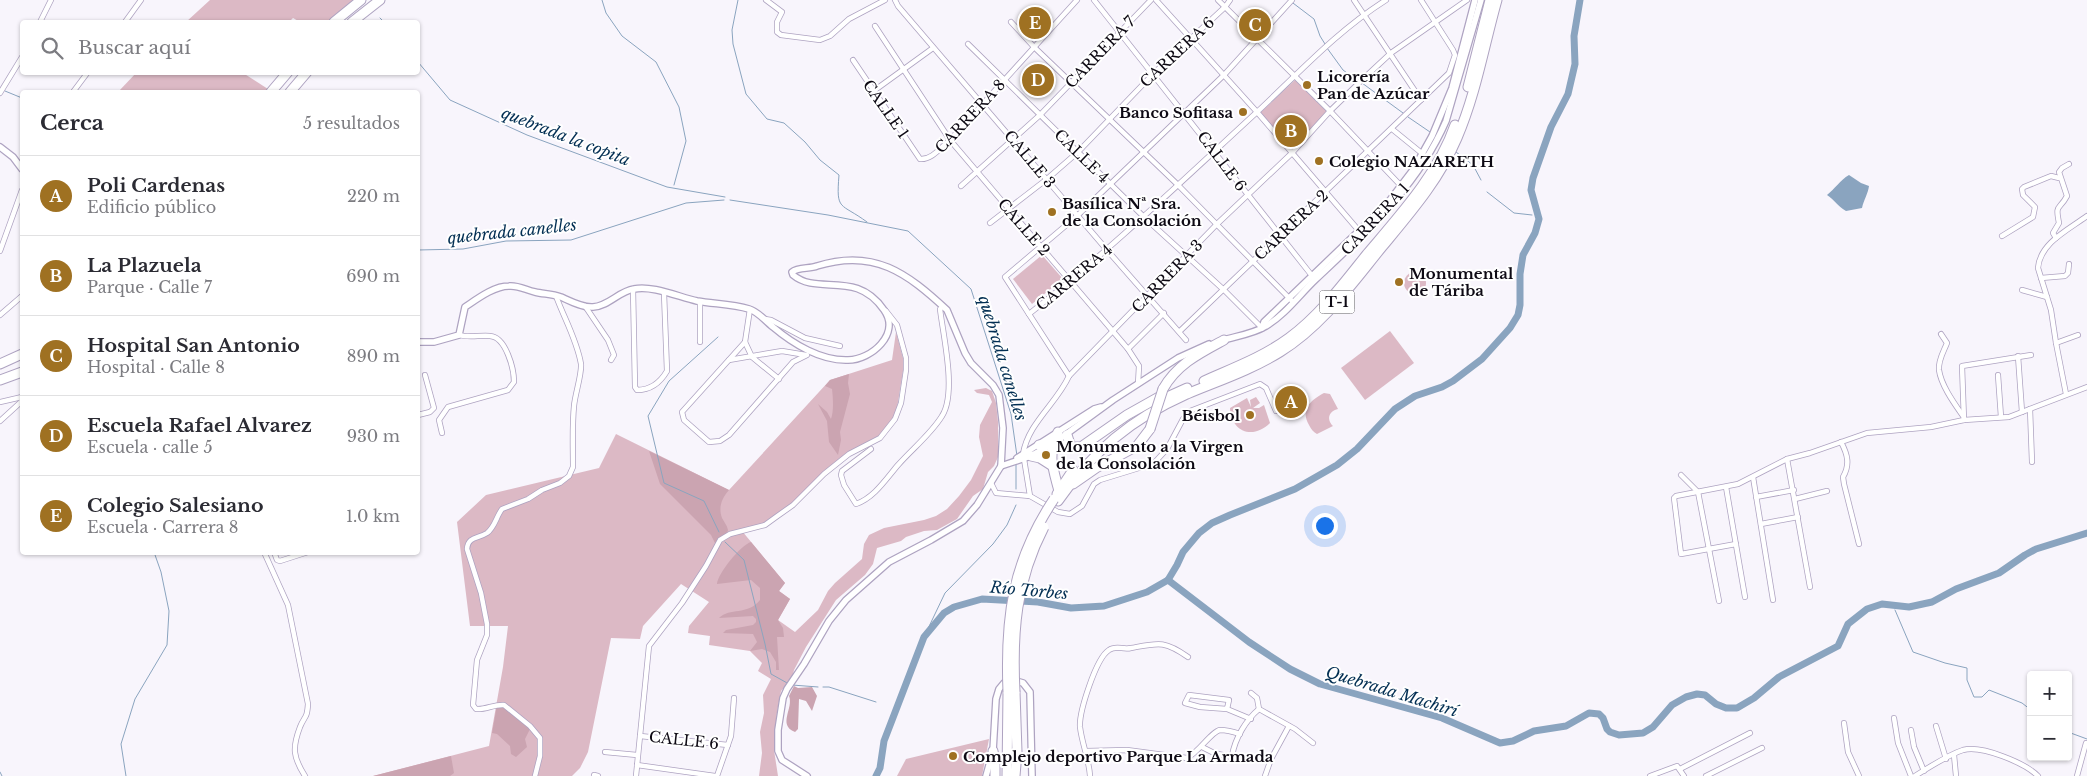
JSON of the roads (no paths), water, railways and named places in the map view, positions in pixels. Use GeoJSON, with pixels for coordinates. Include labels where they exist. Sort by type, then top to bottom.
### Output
{"type":"FeatureCollection","features":[{"type":"Feature","properties":{"kind":"highway"},"geometry":{"type":"LineString","coordinates":[[336,20],[361,0]]}},
{"type":"Feature","properties":{"kind":"highway"},"geometry":{"type":"LineString","coordinates":[[355,20],[380,0]]}},
{"type":"Feature","properties":{"kind":"highway","name":"T-1"},"geometry":{"type":"LineString","coordinates":[[1002,776],[1003,763],[1008,755],[1015,618],[1021,587],[1038,538],[1072,471],[1089,452],[1119,426],[1146,408],[1276,347],[1302,328],[1324,307],[1407,206],[1433,168],[1452,133],[1495,2]]}},
{"type":"Feature","properties":{"kind":"highway","name":"T-1"},"geometry":{"type":"LineString","coordinates":[[1060,495],[1092,458],[1128,426],[1157,408],[1237,374],[1280,352],[1305,335],[1328,312],[1407,220],[1440,171],[1457,138],[1466,113],[1495,2]]}},
{"type":"Feature","properties":{"kind":"highway"},"geometry":{"type":"LineString","coordinates":[[272,90],[285,75]]}},
{"type":"Feature","properties":{"kind":"highway"},"geometry":{"type":"LineString","coordinates":[[292,90],[304,75]]}},
{"type":"Feature","properties":{"kind":"highway"},"geometry":{"type":"LineString","coordinates":[[1072,447],[1063,433],[1054,443],[1051,464],[1060,495],[1096,468],[1132,450],[1142,441],[1150,429],[1168,379],[1182,365],[1224,340]]}},
{"type":"Feature","properties":{"kind":"highway"},"geometry":{"type":"LineString","coordinates":[[0,364],[20,355]]}},
{"type":"Feature","properties":{"kind":"highway"},"geometry":{"type":"LineString","coordinates":[[0,380],[20,373]]}},
{"type":"Feature","properties":{"kind":"highway"},"geometry":{"type":"LineString","coordinates":[[1038,445],[1054,443],[1081,447],[1112,424],[1147,403],[1176,390],[1183,390]]}},
{"type":"Feature","properties":{"kind":"highway"},"geometry":{"type":"LineString","coordinates":[[1024,457],[1040,458],[1051,464]]}},
{"type":"Feature","properties":{"kind":"highway","name":"T-1"},"geometry":{"type":"LineString","coordinates":[[1012,692],[1017,752],[1016,775]]}},
{"type":"Feature","properties":{"kind":"highway"},"geometry":{"type":"LineString","coordinates":[[993,751],[996,762],[995,776]]}},
{"type":"Feature","properties":{"kind":"highway"},"geometry":{"type":"LineString","coordinates":[[1007,776],[1008,755]]}},
{"type":"Feature","properties":{"kind":"street"},"geometry":{"type":"LineString","coordinates":[[41,20],[51,0]]}},
{"type":"Feature","properties":{"kind":"street"},"geometry":{"type":"LineString","coordinates":[[126,20],[141,0]]}},
{"type":"Feature","properties":{"kind":"street"},"geometry":{"type":"LineString","coordinates":[[766,0],[782,12],[776,27],[777,32],[781,35],[820,40],[830,36],[849,19],[885,0]]}},
{"type":"Feature","properties":{"kind":"street","name":"CALLE 3"},"geometry":{"type":"LineString","coordinates":[[895,0],[933,48],[1107,250],[1149,295],[1186,340]]}},
{"type":"Feature","properties":{"kind":"street","name":"CARRERA 8"},"geometry":{"type":"LineString","coordinates":[[920,159],[930,157],[950,140],[1077,0]]}},
{"type":"Feature","properties":{"kind":"street","name":"CALLE 6"},"geometry":{"type":"LineString","coordinates":[[1094,0],[1314,278]]}},
{"type":"Feature","properties":{"kind":"street","name":"CARRERA 7"},"geometry":{"type":"LineString","coordinates":[[961,186],[1040,114],[1152,0]]}},
{"type":"Feature","properties":{"kind":"street"},"geometry":{"type":"LineString","coordinates":[[1156,0],[1257,112],[1360,233]]}},
{"type":"Feature","properties":{"kind":"street"},"geometry":{"type":"LineString","coordinates":[[1218,0],[1330,111],[1403,188]]}},
{"type":"Feature","properties":{"kind":"street","name":"CARRERA 6"},"geometry":{"type":"LineString","coordinates":[[990,223],[1048,180],[1078,152],[1153,74],[1225,8],[1230,0]]}},
{"type":"Feature","properties":{"kind":"street"},"geometry":{"type":"LineString","coordinates":[[1354,0],[1421,100]]}},
{"type":"Feature","properties":{"kind":"street","name":"CARRERA 4"},"geometry":{"type":"LineString","coordinates":[[1030,314],[1070,282],[1144,217],[1328,43],[1364,14],[1386,0]]}},
{"type":"Feature","properties":{"kind":"street"},"geometry":{"type":"LineString","coordinates":[[1421,0],[1436,22]]}},
{"type":"Feature","properties":{"kind":"street","name":"CARRERA 3"},"geometry":{"type":"LineString","coordinates":[[1024,457],[1031,432],[1069,376],[1217,224],[1292,153],[1330,111],[1363,79],[1391,53],[1467,0]]}},
{"type":"Feature","properties":{"kind":"street","name":"CARRERA 1"},"geometry":{"type":"LineString","coordinates":[[1425,156],[1452,88],[1475,0]]}},
{"type":"Feature","properties":{"kind":"street","name":"CARRERA 1"},"geometry":{"type":"LineString","coordinates":[[1262,328],[1264,322],[1314,278],[1403,188],[1425,156],[1446,121],[1480,0]]}},
{"type":"Feature","properties":{"kind":"street"},"geometry":{"type":"LineString","coordinates":[[1069,376],[1005,277],[1078,216],[1143,151],[1224,75],[1290,1]]}},
{"type":"Feature","properties":{"kind":"street"},"geometry":{"type":"LineString","coordinates":[[1011,22],[1034,47],[1177,184],[1291,300]]}},
{"type":"Feature","properties":{"kind":"street","name":"CARRERA 2"},"geometry":{"type":"LineString","coordinates":[[1180,331],[1449,73],[1455,55],[1436,22]]}},
{"type":"Feature","properties":{"kind":"street","name":"CALLE 2"},"geometry":{"type":"LineString","coordinates":[[874,26],[950,140],[976,173],[1042,247],[1128,349],[1139,366],[1138,384]]}},
{"type":"Feature","properties":{"kind":"street","name":"CALLE 4"},"geometry":{"type":"LineString","coordinates":[[968,44],[1144,217],[1187,255],[1262,328]]}},
{"type":"Feature","properties":{"kind":"street"},"geometry":{"type":"LineString","coordinates":[[875,90],[933,48]]}},
{"type":"Feature","properties":{"kind":"street"},"geometry":{"type":"LineString","coordinates":[[0,93],[20,60]]}},
{"type":"Feature","properties":{"kind":"street","name":"CALLE 1"},"geometry":{"type":"LineString","coordinates":[[853,60],[920,159]]}},
{"type":"Feature","properties":{"kind":"street"},"geometry":{"type":"LineString","coordinates":[[74,90],[86,75]]}},
{"type":"Feature","properties":{"kind":"street"},"geometry":{"type":"LineString","coordinates":[[1392,129],[1425,156]]}},
{"type":"Feature","properties":{"kind":"street"},"geometry":{"type":"LineString","coordinates":[[0,147],[13,157],[20,166]]}},
{"type":"Feature","properties":{"kind":"street"},"geometry":{"type":"LineString","coordinates":[[2056,238],[2053,233],[2059,223],[2056,212],[2058,206],[2067,196],[2059,178],[2059,171],[2069,164]]}},
{"type":"Feature","properties":{"kind":"street"},"geometry":{"type":"LineString","coordinates":[[2002,236],[2035,214],[2035,207],[2023,195],[2022,189],[2051,176],[2059,178]]}},
{"type":"Feature","properties":{"kind":"street"},"geometry":{"type":"LineString","coordinates":[[0,251],[20,196]]}},
{"type":"Feature","properties":{"kind":"street"},"geometry":{"type":"LineString","coordinates":[[2066,394],[2052,310],[2038,268],[2042,251],[2056,238],[2087,216]]}},
{"type":"Feature","properties":{"kind":"street"},"geometry":{"type":"LineString","coordinates":[[636,776],[649,646],[682,603],[720,540],[730,534],[765,525],[793,505],[824,474],[849,454],[880,438],[895,419],[901,403],[906,370],[906,358],[897,325],[885,310],[860,289],[851,286],[806,282],[797,278],[792,272],[797,269],[811,268],[843,260],[875,262],[908,277],[924,288],[952,317],[957,334],[971,363],[993,385],[999,395],[1003,428],[1001,464],[977,505],[963,521],[932,540],[889,562],[846,600],[830,621],[787,688],[783,698],[777,745],[782,760],[807,776]]}},
{"type":"Feature","properties":{"kind":"street"},"geometry":{"type":"LineString","coordinates":[[2041,278],[2065,276],[2068,273],[2068,264]]}},
{"type":"Feature","properties":{"kind":"street"},"geometry":{"type":"LineString","coordinates":[[459,335],[465,307],[478,298],[503,287],[521,287],[584,306],[600,306],[633,289],[664,292],[700,302],[750,309],[758,313],[783,335],[817,354]]}},
{"type":"Feature","properties":{"kind":"street"},"geometry":{"type":"LineString","coordinates":[[633,289],[637,390],[654,386],[663,378],[667,371],[664,292]]}},
{"type":"Feature","properties":{"kind":"street"},"geometry":{"type":"LineString","coordinates":[[2022,290],[2047,297]]}},
{"type":"Feature","properties":{"kind":"street"},"geometry":{"type":"LineString","coordinates":[[535,776],[540,756],[540,738],[538,733],[504,705],[497,705],[484,710],[476,709],[473,705],[477,660],[487,635],[487,624],[467,543],[471,539],[486,533],[493,526],[502,509],[528,499],[542,490],[560,483],[569,476],[572,467],[574,407],[581,371],[566,319],[556,296]]}},
{"type":"Feature","properties":{"kind":"street"},"geometry":{"type":"LineString","coordinates":[[0,315],[20,298]]}},
{"type":"Feature","properties":{"kind":"street"},"geometry":{"type":"LineString","coordinates":[[700,302],[700,342]]}},
{"type":"Feature","properties":{"kind":"street"},"geometry":{"type":"LineString","coordinates":[[584,306],[610,344],[614,355],[611,360]]}},
{"type":"Feature","properties":{"kind":"street"},"geometry":{"type":"LineString","coordinates":[[871,449],[842,471],[841,475],[856,504],[865,500],[880,486],[943,415],[948,386],[947,353],[940,309],[942,307]]}},
{"type":"Feature","properties":{"kind":"street"},"geometry":{"type":"LineString","coordinates":[[750,309],[745,342],[682,412],[684,420],[709,442],[720,441],[730,435],[793,362],[807,355]]}},
{"type":"Feature","properties":{"kind":"street"},"geometry":{"type":"LineString","coordinates":[[729,360],[782,352],[807,355],[817,354],[846,360],[867,357],[884,340],[888,324],[885,310]]}},
{"type":"Feature","properties":{"kind":"street"},"geometry":{"type":"LineString","coordinates":[[1128,349],[1164,313]]}},
{"type":"Feature","properties":{"kind":"street"},"geometry":{"type":"LineString","coordinates":[[764,318],[805,338],[840,346]]}},
{"type":"Feature","properties":{"kind":"street"},"geometry":{"type":"LineString","coordinates":[[1024,457],[1038,445],[1063,433],[1094,409],[1103,406],[1191,352],[1262,328]]}},
{"type":"Feature","properties":{"kind":"street"},"geometry":{"type":"LineString","coordinates":[[1941,334],[1947,343],[1939,370],[1964,419]]}},
{"type":"Feature","properties":{"kind":"street"},"geometry":{"type":"LineString","coordinates":[[420,342],[434,342],[459,335],[464,337],[493,336],[498,339],[505,349],[513,374],[514,382],[508,390],[448,407],[439,420],[442,433]]}},
{"type":"Feature","properties":{"kind":"street"},"geometry":{"type":"LineString","coordinates":[[2056,343],[2078,335]]}},
{"type":"Feature","properties":{"kind":"street"},"geometry":{"type":"LineString","coordinates":[[745,342],[752,357],[779,379]]}},
{"type":"Feature","properties":{"kind":"street"},"geometry":{"type":"LineString","coordinates":[[1964,419],[1962,366],[2030,355]]}},
{"type":"Feature","properties":{"kind":"street"},"geometry":{"type":"LineString","coordinates":[[2018,356],[2022,412]]}},
{"type":"Feature","properties":{"kind":"street"},"geometry":{"type":"LineString","coordinates":[[1998,374],[2001,417]]}},
{"type":"Feature","properties":{"kind":"street"},"geometry":{"type":"LineString","coordinates":[[420,414],[430,412],[434,408],[425,375]]}},
{"type":"Feature","properties":{"kind":"street"},"geometry":{"type":"LineString","coordinates":[[990,483],[996,493],[1030,496],[1058,512],[1070,514],[1076,511],[1086,500],[1094,484],[1100,480],[1155,462],[1162,456],[1183,419],[1190,411],[1260,384],[1264,386],[1276,411]]}},
{"type":"Feature","properties":{"kind":"street"},"geometry":{"type":"LineString","coordinates":[[1736,544],[1681,554],[1673,502],[1676,496],[1726,487],[1753,477],[1788,459],[1868,433],[1931,427],[1964,419],[2008,417],[2087,387]]}},
{"type":"Feature","properties":{"kind":"street"},"geometry":{"type":"LineString","coordinates":[[0,402],[20,399]]}},
{"type":"Feature","properties":{"kind":"street"},"geometry":{"type":"LineString","coordinates":[[0,422],[20,401]]}},
{"type":"Feature","properties":{"kind":"street"},"geometry":{"type":"LineString","coordinates":[[2030,409],[2032,462]]}},
{"type":"Feature","properties":{"kind":"street"},"geometry":{"type":"LineString","coordinates":[[1841,442],[1848,458],[1847,471],[1843,477],[1844,484],[1859,544]]}},
{"type":"Feature","properties":{"kind":"street"},"geometry":{"type":"LineString","coordinates":[[1001,464],[1012,462],[1054,443]]}},
{"type":"Feature","properties":{"kind":"street"},"geometry":{"type":"LineString","coordinates":[[1024,457],[1030,496]]}},
{"type":"Feature","properties":{"kind":"street"},"geometry":{"type":"LineString","coordinates":[[1788,459],[1810,587]]}},
{"type":"Feature","properties":{"kind":"street"},"geometry":{"type":"LineString","coordinates":[[1681,475],[1698,492],[1719,601]]}},
{"type":"Feature","properties":{"kind":"street"},"geometry":{"type":"LineString","coordinates":[[1753,477],[1773,600]]}},
{"type":"Feature","properties":{"kind":"street"},"geometry":{"type":"LineString","coordinates":[[1726,487],[1745,597]]}},
{"type":"Feature","properties":{"kind":"street"},"geometry":{"type":"LineString","coordinates":[[1756,497],[1794,490]]}},
{"type":"Feature","properties":{"kind":"street"},"geometry":{"type":"LineString","coordinates":[[1795,499],[1827,491]]}},
{"type":"Feature","properties":{"kind":"street"},"geometry":{"type":"LineString","coordinates":[[1761,524],[1798,517]]}},
{"type":"Feature","properties":{"kind":"street"},"geometry":{"type":"LineString","coordinates":[[265,555],[288,605],[299,668],[308,704],[307,717],[300,727],[294,746],[295,758],[305,776]]}},
{"type":"Feature","properties":{"kind":"street"},"geometry":{"type":"LineString","coordinates":[[275,555],[277,560],[280,561],[299,555]]}},
{"type":"Feature","properties":{"kind":"street"},"geometry":{"type":"LineString","coordinates":[[1090,776],[1080,725],[1096,668],[1104,654],[1110,648],[1117,647],[1126,650],[1161,643],[1174,648],[1188,657]]}},
{"type":"Feature","properties":{"kind":"street"},"geometry":{"type":"LineString","coordinates":[[986,776],[993,751],[996,699],[999,688],[1008,682],[1021,681],[1030,692],[1032,776]]}},
{"type":"Feature","properties":{"kind":"street"},"geometry":{"type":"LineString","coordinates":[[1251,693],[1257,698],[1260,709],[1290,726],[1313,743]]}},
{"type":"Feature","properties":{"kind":"street"},"geometry":{"type":"LineString","coordinates":[[1227,709],[1228,700],[1189,694],[1184,703],[1200,707],[1227,709],[1250,719]]}},
{"type":"Feature","properties":{"kind":"street"},"geometry":{"type":"LineString","coordinates":[[637,765],[716,776],[731,736],[734,698]]}},
{"type":"Feature","properties":{"kind":"street"},"geometry":{"type":"LineString","coordinates":[[1232,756],[1233,746],[1240,734],[1250,719],[1260,709]]}},
{"type":"Feature","properties":{"kind":"street"},"geometry":{"type":"LineString","coordinates":[[1894,718],[1898,743],[1911,776]]}},
{"type":"Feature","properties":{"kind":"street"},"geometry":{"type":"LineString","coordinates":[[1844,723],[1848,752],[1859,776]]}},
{"type":"Feature","properties":{"kind":"street"},"geometry":{"type":"LineString","coordinates":[[1265,776],[1271,759],[1290,726]]}},
{"type":"Feature","properties":{"kind":"street"},"geometry":{"type":"LineString","coordinates":[[1936,726],[1946,759]]}},
{"type":"Feature","properties":{"kind":"street"},"geometry":{"type":"LineString","coordinates":[[1911,730],[1914,747],[1924,771]]}},
{"type":"Feature","properties":{"kind":"street"},"geometry":{"type":"LineString","coordinates":[[1086,752],[1127,750],[1186,758],[1202,747],[1211,734],[1216,731],[1240,734]]}},
{"type":"Feature","properties":{"kind":"street"},"geometry":{"type":"LineString","coordinates":[[1680,769],[1750,733]]}},
{"type":"Feature","properties":{"kind":"street","name":"CALLE 6"},"geometry":{"type":"LineString","coordinates":[[640,736],[657,736],[728,745]]}},
{"type":"Feature","properties":{"kind":"street"},"geometry":{"type":"LineString","coordinates":[[2077,776],[2086,743]]}},
{"type":"Feature","properties":{"kind":"street"},"geometry":{"type":"LineString","coordinates":[[1202,747],[1214,753],[1240,759]]}},
{"type":"Feature","properties":{"kind":"street"},"geometry":{"type":"LineString","coordinates":[[1706,776],[1762,748]]}},
{"type":"Feature","properties":{"kind":"street"},"geometry":{"type":"LineString","coordinates":[[1915,776],[1963,750],[1986,752],[2018,762],[2038,776]]}},
{"type":"Feature","properties":{"kind":"street"},"geometry":{"type":"LineString","coordinates":[[606,752],[637,755]]}},
{"type":"Feature","properties":{"kind":"street"},"geometry":{"type":"LineString","coordinates":[[1954,755],[1956,776]]}},
{"type":"Feature","properties":{"kind":"street"},"geometry":{"type":"LineString","coordinates":[[2081,762],[2087,763]]}},
{"type":"Feature","properties":{"kind":"street"},"geometry":{"type":"LineString","coordinates":[[1650,776],[1673,766],[1677,766],[1684,776]]}},
{"type":"Feature","properties":{"kind":"water"},"geometry":{"type":"Polygon","coordinates":[[[1849,175],[1869,186],[1862,208],[1846,211],[1827,195],[1849,175]]]}},
{"type":"Feature","properties":{"kind":"waterway"},"geometry":{"type":"LineString","coordinates":[[602,0],[606,13],[622,36],[656,62],[679,107],[686,141],[674,185]]}},
{"type":"Feature","properties":{"kind":"waterway"},"geometry":{"type":"LineString","coordinates":[[738,0],[732,30],[733,44],[746,94],[767,119],[784,123],[805,142],[820,160],[839,175],[839,201],[845,208],[867,222]]}},
{"type":"Feature","properties":{"kind":"waterway"},"geometry":{"type":"LineString","coordinates":[[1289,0],[1314,19],[1325,44]]}},
{"type":"Feature","properties":{"kind":"waterway","name":"Río Torbes"},"geometry":{"type":"LineString","coordinates":[[876,776],[880,768],[884,741],[924,637],[944,613],[954,607],[982,599],[1038,602],[1071,608],[1104,606],[1147,592],[1168,580],[1183,552],[1199,533],[1212,523],[1295,489],[1337,465],[1357,449],[1395,409],[1415,396],[1442,387],[1453,381],[1482,359],[1510,328],[1518,315],[1523,255],[1535,233],[1539,219],[1531,190],[1533,178],[1551,127],[1568,94],[1575,64],[1574,36],[1580,0]]}},
{"type":"Feature","properties":{"kind":"waterway"},"geometry":{"type":"LineString","coordinates":[[1327,48],[1343,70],[1358,81]]}},
{"type":"Feature","properties":{"kind":"waterway","name":"quebrada la copita"},"geometry":{"type":"LineString","coordinates":[[420,64],[450,100],[527,135],[667,187],[725,197]]}},
{"type":"Feature","properties":{"kind":"waterway"},"geometry":{"type":"LineString","coordinates":[[1362,83],[1403,113]]}},
{"type":"Feature","properties":{"kind":"waterway"},"geometry":{"type":"LineString","coordinates":[[5,91],[20,97]]}},
{"type":"Feature","properties":{"kind":"waterway"},"geometry":{"type":"LineString","coordinates":[[1408,117],[1430,132]]}},
{"type":"Feature","properties":{"kind":"waterway"},"geometry":{"type":"LineString","coordinates":[[1456,152],[1473,165],[1481,180]]}},
{"type":"Feature","properties":{"kind":"waterway"},"geometry":{"type":"LineString","coordinates":[[1487,192],[1514,213],[1532,215]]}},
{"type":"Feature","properties":{"kind":"waterway","name":"quebrada canelles"},"geometry":{"type":"LineString","coordinates":[[420,250],[463,249],[506,241],[571,240],[686,203],[724,200]]}},
{"type":"Feature","properties":{"kind":"waterway","name":"quebrada canelles"},"geometry":{"type":"LineString","coordinates":[[730,200],[828,215],[908,231],[971,289],[1011,414],[1017,456]]}},
{"type":"Feature","properties":{"kind":"waterway"},"geometry":{"type":"LineString","coordinates":[[718,337],[669,381],[648,416],[664,483],[704,501],[719,532]]}},
{"type":"Feature","properties":{"kind":"waterway","name":"quebrada canelles"},"geometry":{"type":"LineString","coordinates":[[1016,463],[1016,489]]}},
{"type":"Feature","properties":{"kind":"waterway","name":"quebrada canelles"},"geometry":{"type":"LineString","coordinates":[[924,637],[945,593],[993,544],[1007,525],[1016,505]]}},
{"type":"Feature","properties":{"kind":"waterway","name":"Quebrada Machirí"},"geometry":{"type":"LineString","coordinates":[[1168,580],[1249,642],[1290,669],[1320,684],[1442,718],[1500,743],[1513,741],[1534,731],[1566,726],[1589,713],[1599,714],[1610,732],[1619,735],[1643,733],[1653,727],[1672,705],[1686,697],[1697,694],[1705,695],[1716,704],[1726,708],[1737,708],[1754,698],[1779,677],[1838,646],[1848,624],[1867,609],[1882,604],[1909,607],[1932,602],[1956,589],[1999,573],[2036,549],[2087,533]]}},
{"type":"Feature","properties":{"kind":"waterway"},"geometry":{"type":"LineString","coordinates":[[725,542],[744,560],[771,674],[789,684]]}},
{"type":"Feature","properties":{"kind":"waterway"},"geometry":{"type":"LineString","coordinates":[[126,776],[121,744],[135,699],[167,645],[169,611],[161,572],[155,555]]}},
{"type":"Feature","properties":{"kind":"waterway"},"geometry":{"type":"LineString","coordinates":[[1895,610],[1913,652],[1967,668],[1967,680],[1974,697],[1982,697],[1989,690],[2022,703],[2027,707]]}},
{"type":"Feature","properties":{"kind":"waterway"},"geometry":{"type":"LineString","coordinates":[[792,685],[818,687]]}},
{"type":"Feature","properties":{"kind":"waterway"},"geometry":{"type":"LineString","coordinates":[[823,687],[829,687],[876,702]]}},
{"type":"Feature","properties":{"kind":"waterway"},"geometry":{"type":"LineString","coordinates":[[2072,733],[2087,739]]}},
{"type":"Feature","properties":{"kind":"waterway"},"geometry":{"type":"LineString","coordinates":[[0,772],[2,776]]}},
{"type":"Feature","properties":{"kind":"place","name":"Colegio Salesiano"},"geometry":{"type":"Point","coordinates":[1035,23]}},
{"type":"Feature","properties":{"kind":"place","name":"Hospital San Antonio"},"geometry":{"type":"Point","coordinates":[1255,25]}},
{"type":"Feature","properties":{"kind":"place","name":"Escuela Rafael Alvarez"},"geometry":{"type":"Point","coordinates":[1038,80]}},
{"type":"Feature","properties":{"kind":"place","name":"Licorería Pan de Azúcar"},"geometry":{"type":"Point","coordinates":[1307,85]}},
{"type":"Feature","properties":{"kind":"place","name":"Banco Sofitasa"},"geometry":{"type":"Point","coordinates":[1243,112]}},
{"type":"Feature","properties":{"kind":"place","name":"La Plazuela"},"geometry":{"type":"Point","coordinates":[1291,131]}},
{"type":"Feature","properties":{"kind":"place","name":"Colegio NAZARETH"},"geometry":{"type":"Point","coordinates":[1319,161]}},
{"type":"Feature","properties":{"kind":"place","name":"Basílica Nª Sra. de la Consolación"},"geometry":{"type":"Point","coordinates":[1052,212]}},
{"type":"Feature","properties":{"kind":"place","name":"Monumental de Táriba"},"geometry":{"type":"Point","coordinates":[1399,282]}},
{"type":"Feature","properties":{"kind":"place","name":"Poli Cardenas"},"geometry":{"type":"Point","coordinates":[1291,402]}},
{"type":"Feature","properties":{"kind":"place","name":"Béisbol"},"geometry":{"type":"Point","coordinates":[1250,415]}},
{"type":"Feature","properties":{"kind":"place","name":"Monumento a la Virgen de la Consolación"},"geometry":{"type":"Point","coordinates":[1046,455]}},
{"type":"Feature","properties":{"kind":"place","name":"Complejo deportivo Parque La Armada"},"geometry":{"type":"Point","coordinates":[953,756]}}]}
